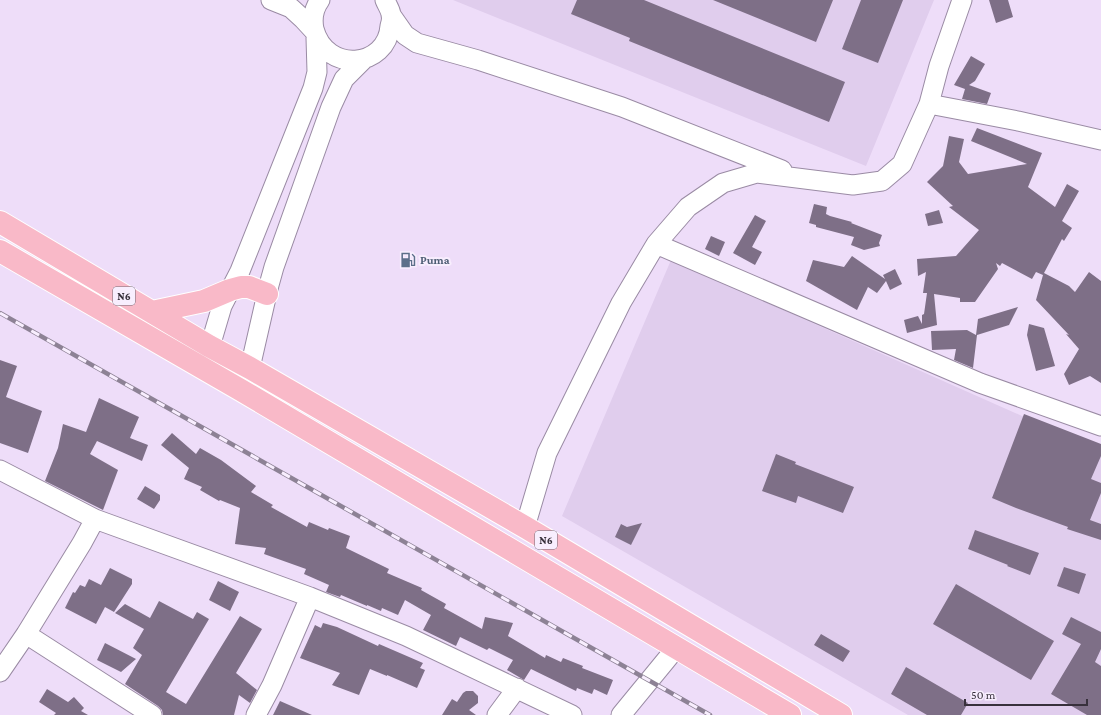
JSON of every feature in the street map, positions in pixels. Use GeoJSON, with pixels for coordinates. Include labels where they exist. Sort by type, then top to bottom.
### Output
{"type":"FeatureCollection","features":[{"type":"Feature","properties":{"kind":"highway","name":"N6"},"geometry":{"type":"LineString","coordinates":[[0,222],[209,346],[250,368],[525,527],[840,715]]}},
{"type":"Feature","properties":{"kind":"highway","name":"N6"},"geometry":{"type":"LineString","coordinates":[[0,251],[239,389],[790,715]]}},
{"type":"Feature","properties":{"kind":"highway"},"geometry":{"type":"LineString","coordinates":[[152,312],[204,301],[241,287],[249,287],[267,294]]}},
{"type":"Feature","properties":{"kind":"street"},"geometry":{"type":"LineString","coordinates":[[204,369],[209,346],[222,306],[240,271],[313,88],[317,72],[316,35],[303,18],[291,8],[271,0]]}},
{"type":"Feature","properties":{"kind":"street"},"geometry":{"type":"LineString","coordinates":[[320,0],[317,3],[313,16],[313,25],[321,45],[336,57],[346,60],[363,60]]}},
{"type":"Feature","properties":{"kind":"street"},"geometry":{"type":"LineString","coordinates":[[525,527],[547,453],[621,304],[656,244],[688,207],[723,183],[757,173],[853,185],[882,181],[902,164],[929,104],[939,66],[962,0]]}},
{"type":"Feature","properties":{"kind":"street"},"geometry":{"type":"LineString","coordinates":[[388,8],[405,35],[417,42],[478,60],[622,107],[804,178]]}},
{"type":"Feature","properties":{"kind":"street"},"geometry":{"type":"LineString","coordinates":[[380,50],[390,34],[388,8]]}},
{"type":"Feature","properties":{"kind":"street"},"geometry":{"type":"LineString","coordinates":[[239,389],[250,368],[269,285],[281,246],[331,107],[344,80],[363,60],[380,50],[417,42]]}},
{"type":"Feature","properties":{"kind":"street"},"geometry":{"type":"LineString","coordinates":[[929,104],[1018,121],[1101,140]]}},
{"type":"Feature","properties":{"kind":"street"},"geometry":{"type":"LineString","coordinates":[[656,244],[980,383],[1101,426]]}},
{"type":"Feature","properties":{"kind":"street"},"geometry":{"type":"LineString","coordinates":[[0,470],[94,519],[310,597],[406,636],[572,715]]}},
{"type":"Feature","properties":{"kind":"street"},"geometry":{"type":"LineString","coordinates":[[0,672],[26,634],[82,543],[94,519]]}},
{"type":"Feature","properties":{"kind":"street"},"geometry":{"type":"LineString","coordinates":[[256,715],[272,685],[310,597]]}},
{"type":"Feature","properties":{"kind":"street"},"geometry":{"type":"LineString","coordinates":[[26,634],[152,715]]}},
{"type":"Feature","properties":{"kind":"street"},"geometry":{"type":"LineString","coordinates":[[621,715],[676,648]]}},
{"type":"Feature","properties":{"kind":"street"},"geometry":{"type":"LineString","coordinates":[[497,715],[517,688]]}},
{"type":"Feature","properties":{"kind":"shaded area"},"geometry":{"type":"Polygon","coordinates":[[[453,0],[934,0],[866,166],[453,0]]]}},
{"type":"Feature","properties":{"kind":"shaded area"},"geometry":{"type":"Polygon","coordinates":[[[671,260],[1101,451],[1101,715],[908,715],[562,516],[671,260]]]}},
{"type":"Feature","properties":{"kind":"building"},"geometry":{"type":"Polygon","coordinates":[[[577,0],[644,0],[845,82],[829,122],[629,41],[630,38],[571,14],[577,0]]]}},
{"type":"Feature","properties":{"kind":"building"},"geometry":{"type":"Polygon","coordinates":[[[713,0],[833,0],[816,42],[713,0]]]}},
{"type":"Feature","properties":{"kind":"building"},"geometry":{"type":"Polygon","coordinates":[[[861,0],[903,0],[878,63],[842,49],[861,0]]]}},
{"type":"Feature","properties":{"kind":"building"},"geometry":{"type":"Polygon","coordinates":[[[989,0],[1008,0],[1013,17],[996,23],[989,0]]]}},
{"type":"Feature","properties":{"kind":"building"},"geometry":{"type":"Polygon","coordinates":[[[971,56],[985,64],[975,81],[969,85],[991,93],[987,104],[962,99],[965,89],[954,85],[971,56]]]}},
{"type":"Feature","properties":{"kind":"building"},"geometry":{"type":"Polygon","coordinates":[[[977,128],[1042,153],[1028,187],[1055,207],[1067,184],[1079,191],[1062,221],[1072,228],[1064,241],[1062,239],[1044,273],[1069,286],[1075,292],[1089,272],[1101,281],[1101,383],[1090,376],[1069,385],[1064,374],[1079,349],[1066,334],[1069,335],[1036,300],[1043,275],[1036,272],[1032,279],[1002,263],[1000,266],[996,263],[998,269],[975,302],[960,302],[960,298],[934,294],[937,325],[907,333],[904,320],[918,316],[922,324],[922,315],[924,314],[927,293],[923,293],[926,272],[918,276],[917,259],[956,256],[979,230],[949,207],[953,206],[927,182],[943,166],[949,136],[964,139],[959,162],[968,174],[1027,164],[971,141],[977,128]]]}},
{"type":"Feature","properties":{"kind":"building"},"geometry":{"type":"Polygon","coordinates":[[[814,204],[827,207],[826,214],[830,216],[852,222],[851,223],[882,235],[879,243],[880,246],[864,250],[851,245],[854,237],[816,227],[816,225],[809,223],[814,204]]]}},
{"type":"Feature","properties":{"kind":"building"},"geometry":{"type":"Polygon","coordinates":[[[939,210],[943,223],[928,226],[925,214],[939,210]]]}},
{"type":"Feature","properties":{"kind":"building"},"geometry":{"type":"Polygon","coordinates":[[[755,215],[766,221],[752,247],[762,252],[755,265],[733,253],[755,215]]]}},
{"type":"Feature","properties":{"kind":"building"},"geometry":{"type":"Polygon","coordinates":[[[711,236],[725,242],[719,256],[705,249],[711,236]]]}},
{"type":"Feature","properties":{"kind":"building"},"geometry":{"type":"Polygon","coordinates":[[[852,256],[885,279],[883,275],[895,269],[902,284],[890,290],[886,281],[877,293],[868,287],[857,310],[806,281],[813,260],[844,267],[852,256]]]}},
{"type":"Feature","properties":{"kind":"building"},"geometry":{"type":"Polygon","coordinates":[[[1018,307],[1009,325],[977,335],[973,368],[954,360],[956,349],[932,350],[931,331],[967,330],[976,335],[978,319],[1018,307]]]}},
{"type":"Feature","properties":{"kind":"building"},"geometry":{"type":"Polygon","coordinates":[[[1029,324],[1044,328],[1055,366],[1036,371],[1027,335],[1029,324]]]}},
{"type":"Feature","properties":{"kind":"building"},"geometry":{"type":"Polygon","coordinates":[[[0,360],[17,366],[6,397],[42,411],[28,453],[0,443],[0,360]]]}},
{"type":"Feature","properties":{"kind":"building"},"geometry":{"type":"Polygon","coordinates":[[[99,398],[139,417],[130,438],[148,445],[142,461],[97,441],[90,454],[118,470],[103,510],[45,481],[58,448],[63,424],[86,432],[99,398]]]}},
{"type":"Feature","properties":{"kind":"building"},"geometry":{"type":"Polygon","coordinates":[[[1024,414],[1101,444],[1101,456],[1091,479],[1101,483],[1101,493],[1090,520],[1101,524],[1101,540],[1067,529],[1068,527],[992,498],[1024,414]]]}},
{"type":"Feature","properties":{"kind":"building"},"geometry":{"type":"Polygon","coordinates":[[[172,433],[196,454],[200,448],[221,460],[256,486],[251,492],[273,505],[271,507],[307,527],[309,522],[328,530],[329,528],[350,536],[346,548],[389,569],[387,573],[422,588],[421,590],[446,604],[444,608],[482,629],[485,617],[513,623],[508,636],[545,658],[546,655],[561,662],[563,658],[583,666],[582,668],[613,680],[607,695],[594,689],[592,694],[577,688],[576,691],[531,669],[524,680],[507,670],[513,660],[489,648],[487,650],[460,637],[456,646],[423,630],[431,615],[405,600],[398,615],[382,608],[381,611],[341,595],[340,597],[326,592],[329,585],[304,574],[306,569],[264,554],[266,548],[235,544],[240,508],[220,500],[219,501],[200,490],[202,487],[184,479],[189,468],[161,445],[172,433]]]}},
{"type":"Feature","properties":{"kind":"building"},"geometry":{"type":"Polygon","coordinates":[[[776,454],[796,462],[795,464],[854,487],[843,513],[798,496],[796,503],[762,491],[776,454]]]}},
{"type":"Feature","properties":{"kind":"building"},"geometry":{"type":"Polygon","coordinates":[[[145,486],[160,495],[160,500],[154,509],[137,499],[145,486]]]}},
{"type":"Feature","properties":{"kind":"building"},"geometry":{"type":"Polygon","coordinates":[[[642,523],[631,545],[615,537],[621,524],[627,527],[642,523]]]}},
{"type":"Feature","properties":{"kind":"building"},"geometry":{"type":"Polygon","coordinates":[[[975,530],[1039,553],[1030,575],[968,549],[975,530]]]}},
{"type":"Feature","properties":{"kind":"building"},"geometry":{"type":"Polygon","coordinates":[[[1064,567],[1086,574],[1079,594],[1057,586],[1064,567]]]}},
{"type":"Feature","properties":{"kind":"building"},"geometry":{"type":"Polygon","coordinates":[[[110,568],[132,579],[132,584],[114,612],[105,607],[96,624],[65,608],[73,592],[75,593],[80,585],[85,587],[89,579],[101,585],[110,568]]]}},
{"type":"Feature","properties":{"kind":"building"},"geometry":{"type":"Polygon","coordinates":[[[218,581],[239,592],[230,611],[209,600],[218,581]]]}},
{"type":"Feature","properties":{"kind":"building"},"geometry":{"type":"Polygon","coordinates":[[[956,584],[1054,641],[1031,680],[933,624],[956,584]]]}},
{"type":"Feature","properties":{"kind":"building"},"geometry":{"type":"Polygon","coordinates":[[[159,601],[193,619],[197,612],[209,619],[166,692],[186,704],[240,616],[262,629],[236,673],[257,690],[250,703],[239,695],[234,715],[163,715],[162,710],[158,706],[125,684],[142,655],[133,648],[144,629],[115,613],[125,604],[150,618],[159,601]]]}},
{"type":"Feature","properties":{"kind":"building"},"geometry":{"type":"Polygon","coordinates":[[[1071,617],[1101,632],[1101,649],[1095,662],[1101,666],[1101,715],[1087,715],[1051,694],[1081,644],[1062,634],[1071,617]]]}},
{"type":"Feature","properties":{"kind":"building"},"geometry":{"type":"Polygon","coordinates":[[[323,623],[337,627],[378,646],[379,644],[423,663],[420,668],[425,670],[417,688],[370,669],[359,695],[332,685],[340,673],[300,658],[315,625],[321,628],[323,623]]]}},
{"type":"Feature","properties":{"kind":"building"},"geometry":{"type":"Polygon","coordinates":[[[821,634],[850,651],[843,662],[814,645],[821,634]]]}},
{"type":"Feature","properties":{"kind":"building"},"geometry":{"type":"Polygon","coordinates":[[[105,643],[136,659],[121,672],[97,660],[105,643]]]}},
{"type":"Feature","properties":{"kind":"building"},"geometry":{"type":"Polygon","coordinates":[[[906,667],[968,703],[961,715],[927,715],[891,694],[906,667]]]}},
{"type":"Feature","properties":{"kind":"building"},"geometry":{"type":"Polygon","coordinates":[[[47,689],[68,702],[74,697],[84,708],[81,711],[88,715],[54,715],[56,713],[39,702],[47,689]]]}},
{"type":"Feature","properties":{"kind":"building"},"geometry":{"type":"Polygon","coordinates":[[[466,691],[473,691],[478,696],[478,703],[469,710],[476,715],[442,715],[452,699],[457,702],[466,691]]]}},
{"type":"Feature","properties":{"kind":"building"},"geometry":{"type":"Polygon","coordinates":[[[280,701],[312,715],[273,715],[280,701]]]}},
{"type":"Feature","properties":{"kind":"railway"},"geometry":{"type":"LineString","coordinates":[[0,313],[710,715]]}},
{"type":"Feature","properties":{"kind":"place","name":"Puma"},"geometry":{"type":"Point","coordinates":[408,260]}}]}
